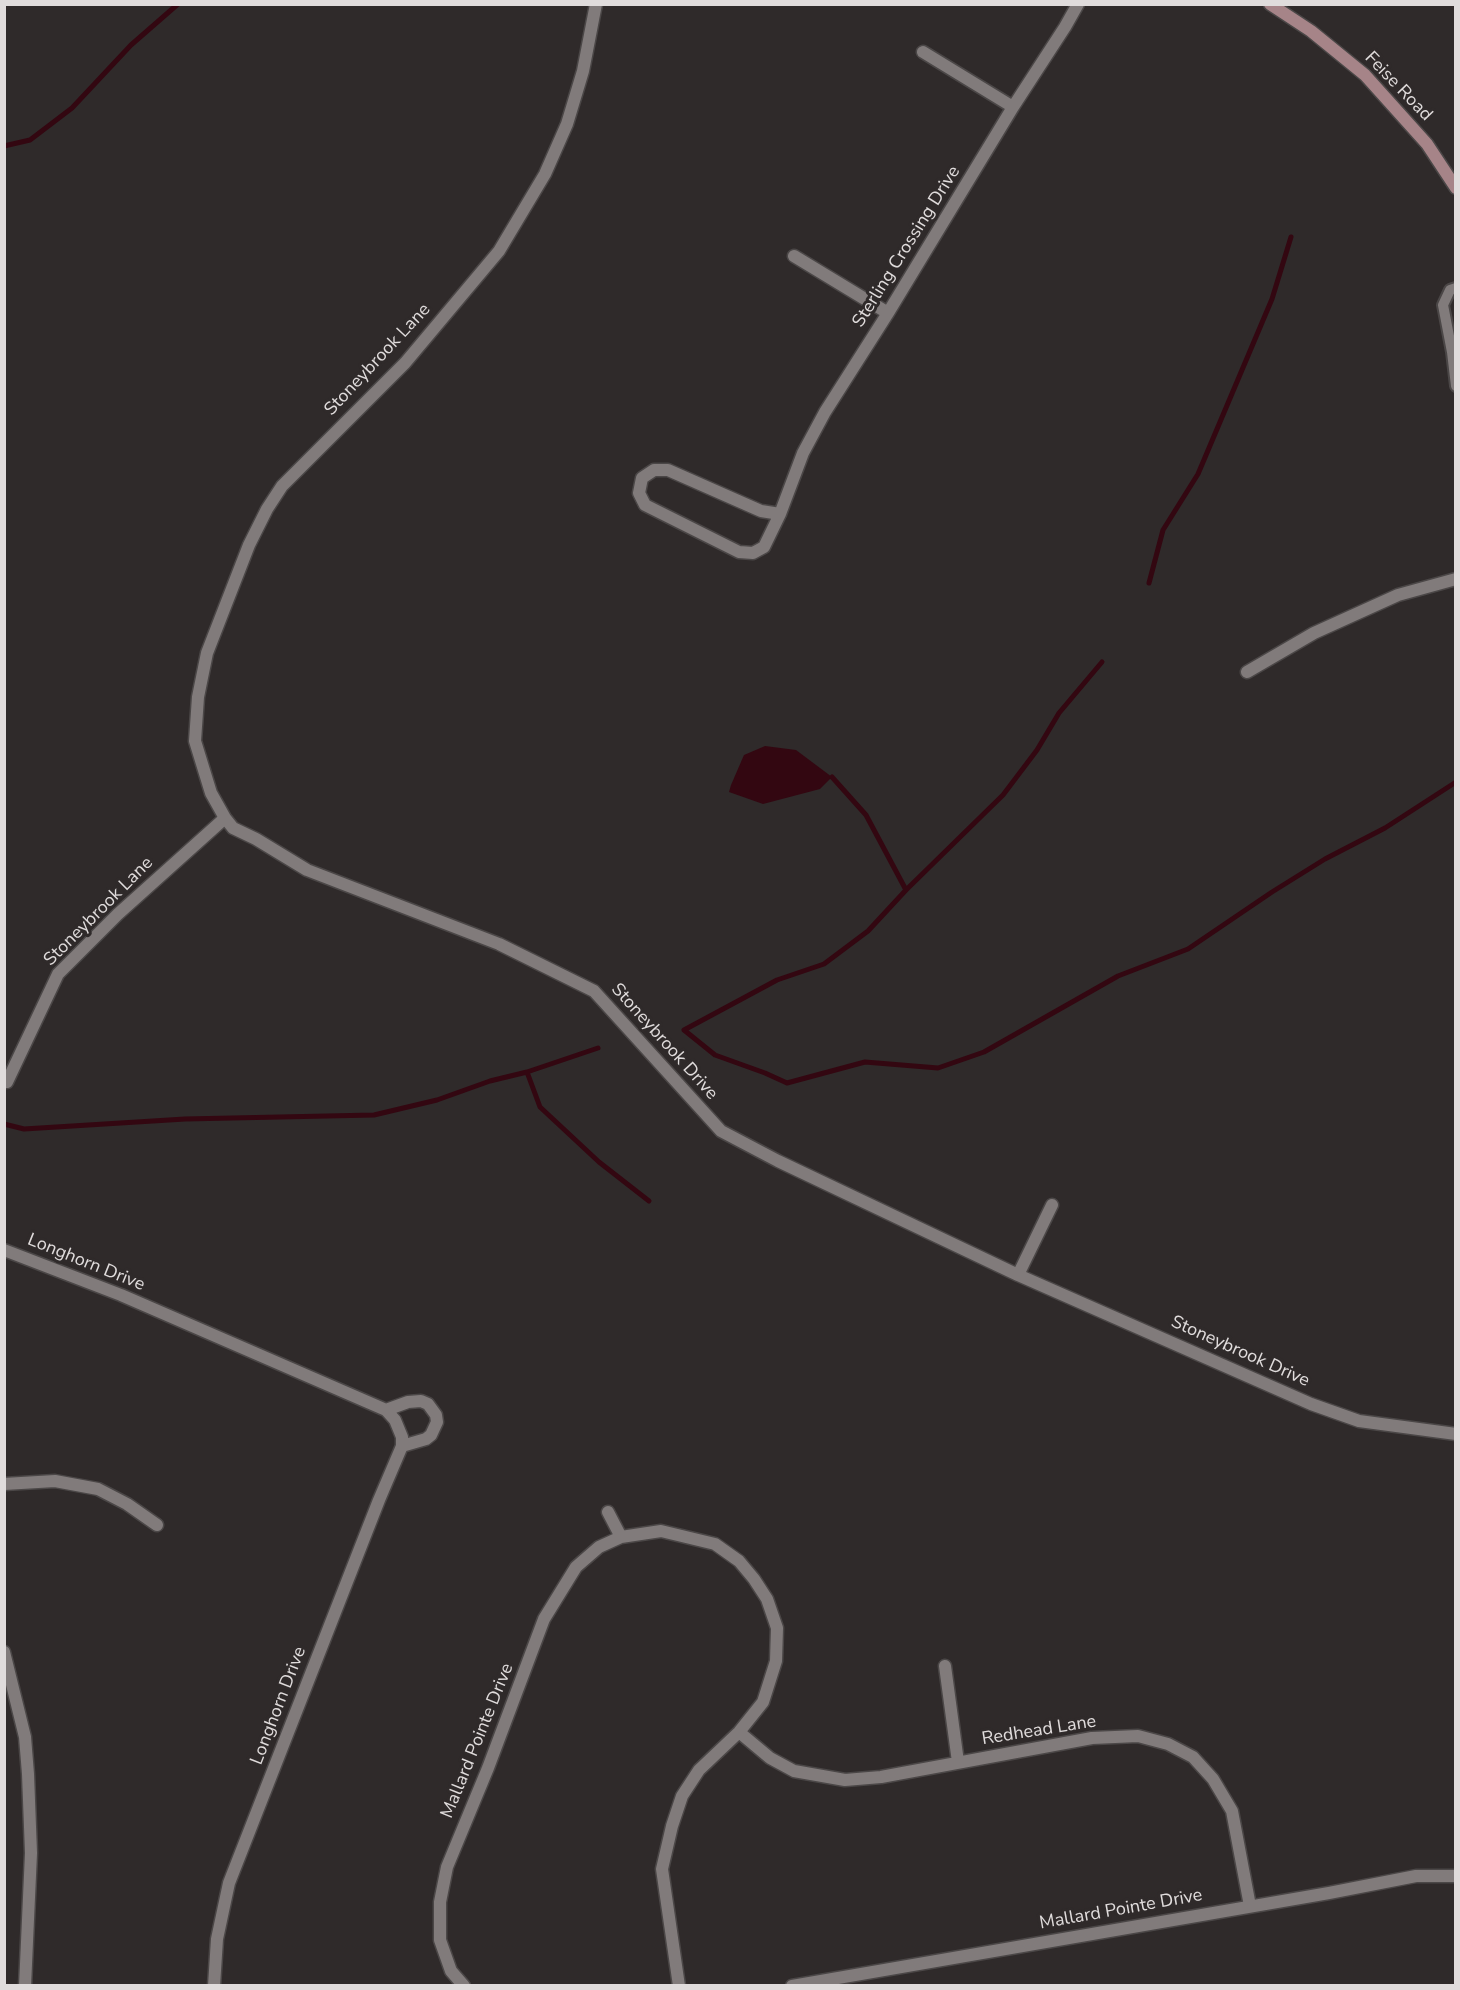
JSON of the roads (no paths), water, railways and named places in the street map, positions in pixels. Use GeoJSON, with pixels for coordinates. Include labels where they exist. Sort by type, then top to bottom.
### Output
{"type":"FeatureCollection","features":[{"type":"Feature","properties":{"kind":"main road","name":"Feise Road"},"geometry":{"type":"LineString","coordinates":[[1269,4],[1311,31],[1365,75],[1427,144],[1455,188]]}},
{"type":"Feature","properties":{"kind":"street","name":"Stoneybrook Lane"},"geometry":{"type":"LineString","coordinates":[[195,741],[198,698],[207,653],[249,545],[267,509],[282,486],[405,363],[499,251],[545,174],[567,124],[583,71],[596,4]]}},
{"type":"Feature","properties":{"kind":"street","name":"Sterling Crossing Drive"},"geometry":{"type":"LineString","coordinates":[[780,514],[761,511],[668,470],[654,470],[642,478],[639,494],[645,505],[739,552],[753,553],[764,547],[780,514],[808,443],[825,412],[1078,4]]}},
{"type":"Feature","properties":{"kind":"street"},"geometry":{"type":"LineString","coordinates":[[923,52],[1013,107]]}},
{"type":"Feature","properties":{"kind":"street"},"geometry":{"type":"LineString","coordinates":[[794,256],[888,313]]}},
{"type":"Feature","properties":{"kind":"street"},"geometry":{"type":"LineString","coordinates":[[1247,672],[1314,633],[1398,595],[1455,579]]}},
{"type":"Feature","properties":{"kind":"street","name":"Stoneybrook Drive"},"geometry":{"type":"LineString","coordinates":[[195,741],[211,793],[233,828],[307,870],[499,944],[594,991],[721,1131],[778,1161],[1018,1275],[1311,1404],[1359,1421],[1455,1434]]}},
{"type":"Feature","properties":{"kind":"street","name":"Stoneybrook Lane"},"geometry":{"type":"LineString","coordinates":[[7,1082],[58,974],[118,914],[225,818]]}},
{"type":"Feature","properties":{"kind":"street"},"geometry":{"type":"LineString","coordinates":[[1018,1275],[1052,1205]]}},
{"type":"Feature","properties":{"kind":"street","name":"Longhorn Drive"},"geometry":{"type":"LineString","coordinates":[[4,1250],[121,1295],[386,1410]]}},
{"type":"Feature","properties":{"kind":"street"},"geometry":{"type":"LineString","coordinates":[[421,1401],[428,1404],[436,1415],[437,1422],[431,1435],[426,1439],[402,1446],[399,1427],[386,1410],[408,1402],[421,1401]]}},
{"type":"Feature","properties":{"kind":"street","name":"Longhorn Drive"},"geometry":{"type":"LineString","coordinates":[[214,1986],[217,1939],[229,1883],[402,1446]]}},
{"type":"Feature","properties":{"kind":"street"},"geometry":{"type":"LineString","coordinates":[[4,1484],[55,1480],[98,1489],[127,1504],[157,1525]]}},
{"type":"Feature","properties":{"kind":"street"},"geometry":{"type":"LineString","coordinates":[[609,1512],[621,1537]]}},
{"type":"Feature","properties":{"kind":"street","name":"Mallard Pointe Drive"},"geometry":{"type":"LineString","coordinates":[[464,1986],[451,1971],[440,1940],[440,1902],[447,1867],[492,1758],[544,1619],[576,1567],[599,1547],[621,1537],[661,1532],[715,1544],[739,1561],[767,1599],[777,1628],[776,1661],[763,1702],[739,1732],[699,1770],[682,1796],[672,1826],[662,1869],[679,1986]]}},
{"type":"Feature","properties":{"kind":"street"},"geometry":{"type":"LineString","coordinates":[[4,1652],[25,1737],[28,1774],[31,1853],[25,1986]]}},
{"type":"Feature","properties":{"kind":"street"},"geometry":{"type":"LineString","coordinates":[[945,1666],[958,1762]]}},
{"type":"Feature","properties":{"kind":"street","name":"Redhead Lane"},"geometry":{"type":"LineString","coordinates":[[739,1732],[770,1758],[794,1772],[845,1780],[881,1776],[1092,1738],[1137,1736],[1168,1744],[1193,1757],[1213,1779],[1232,1811],[1250,1906]]}},
{"type":"Feature","properties":{"kind":"street","name":"Mallard Pointe Drive"},"geometry":{"type":"LineString","coordinates":[[792,1986],[1416,1876],[1455,1876]]}},
{"type":"Feature","properties":{"kind":"lane"},"geometry":{"type":"LineString","coordinates":[[1455,288],[1449,290],[1443,305],[1452,352],[1455,386]]}},
{"type":"Feature","properties":{"kind":"waterway"},"geometry":{"type":"LineString","coordinates":[[4,146],[30,140],[72,108],[131,45],[178,4]]}},
{"type":"Feature","properties":{"kind":"waterway"},"geometry":{"type":"LineString","coordinates":[[1149,583],[1163,530],[1198,474],[1272,299],[1291,237]]}},
{"type":"Feature","properties":{"kind":"waterway"},"geometry":{"type":"LineString","coordinates":[[1102,662],[1059,713],[1037,750],[1003,795],[906,890],[868,931],[824,964],[777,980],[684,1030],[715,1055],[787,1083],[865,1062],[938,1068],[984,1052],[1118,976],[1188,949],[1272,892],[1325,859],[1385,828],[1456,782]]}},
{"type":"Feature","properties":{"kind":"waterway"},"geometry":{"type":"LineString","coordinates":[[832,777],[866,815],[906,890]]}},
{"type":"Feature","properties":{"kind":"waterway"},"geometry":{"type":"LineString","coordinates":[[4,1124],[24,1129],[185,1119],[374,1115],[437,1100],[598,1048]]}},
{"type":"Feature","properties":{"kind":"waterway"},"geometry":{"type":"LineString","coordinates":[[527,1072],[540,1107],[599,1162],[649,1201]]}}]}
